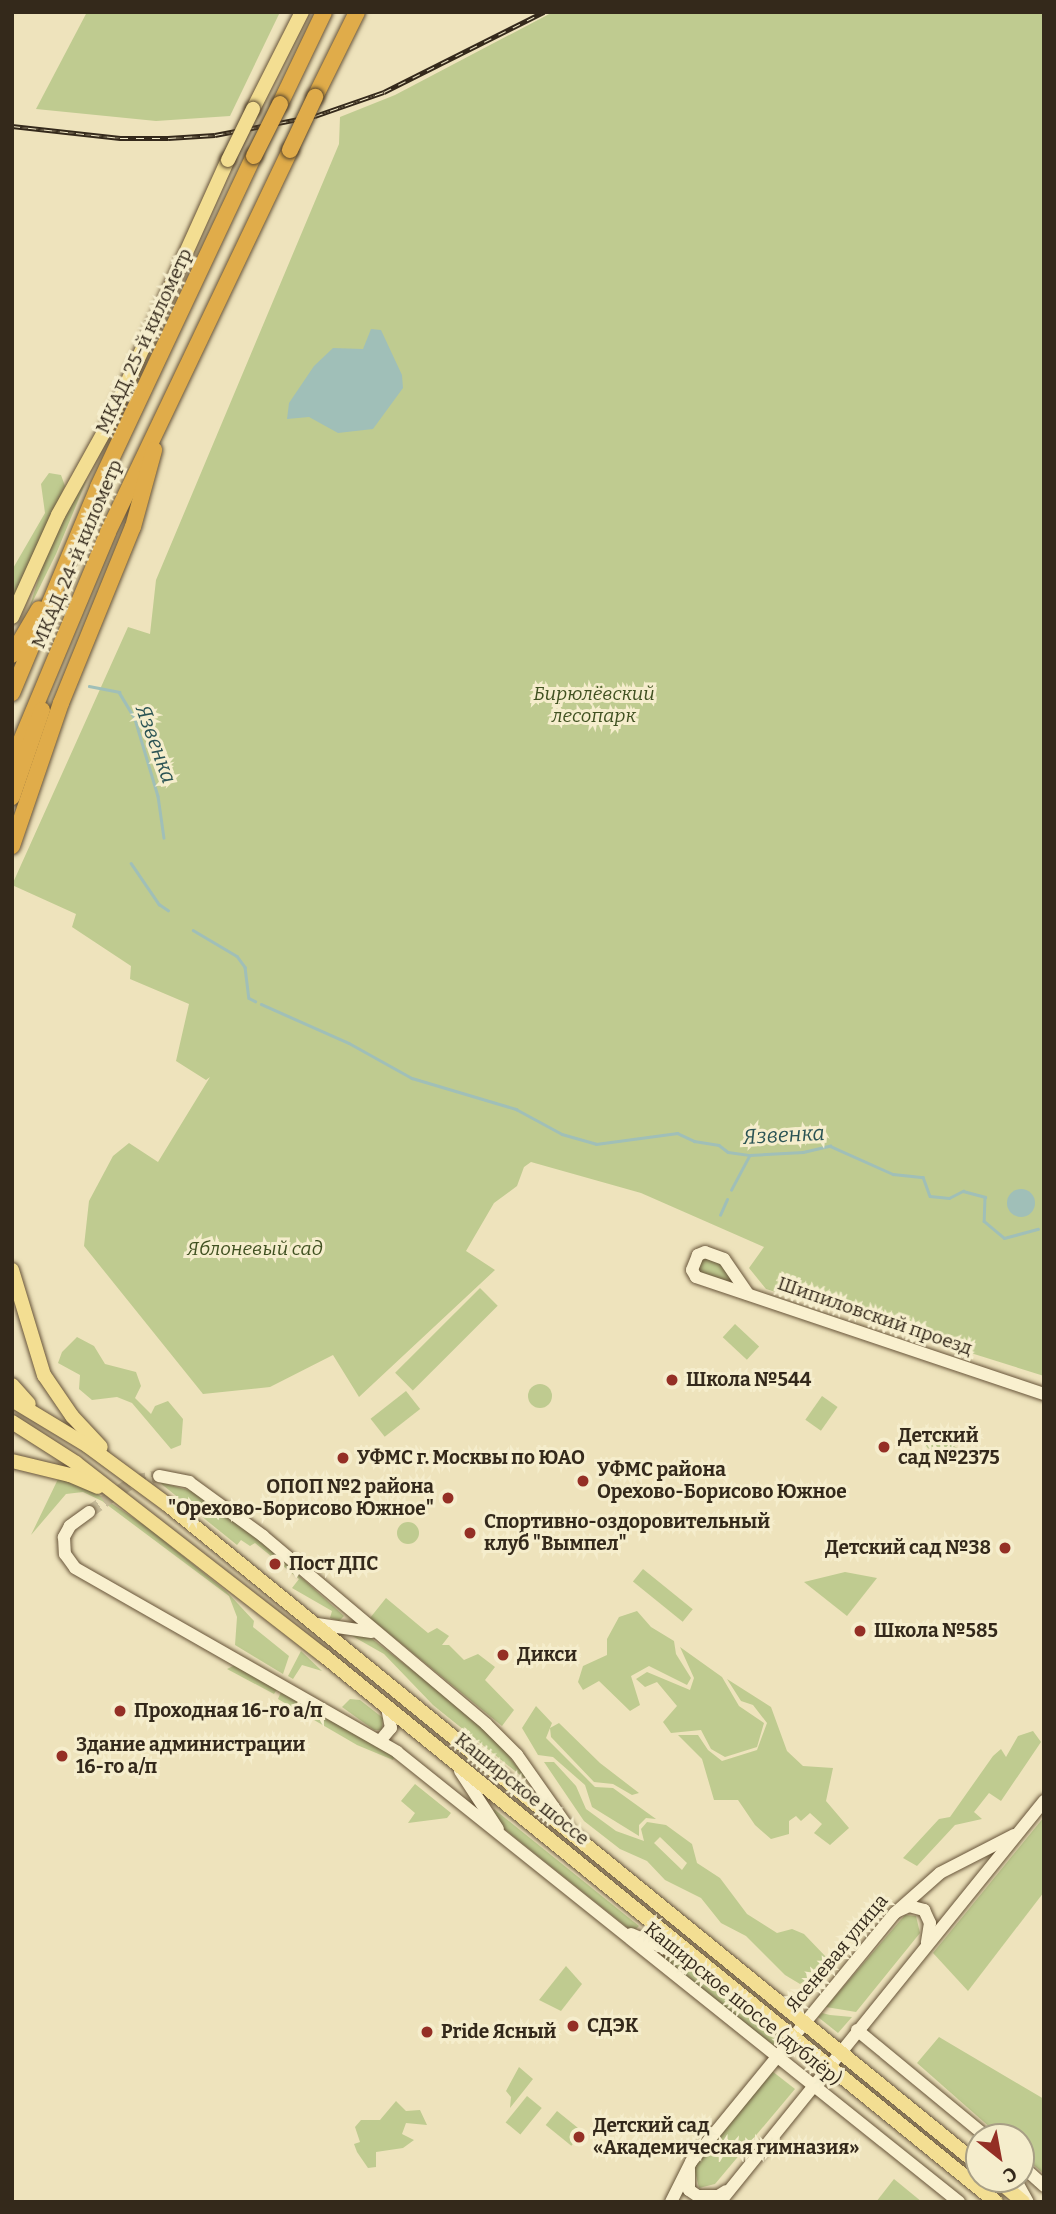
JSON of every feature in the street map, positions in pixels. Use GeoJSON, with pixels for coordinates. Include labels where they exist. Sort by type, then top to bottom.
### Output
{"type":"FeatureCollection","features":[{"type":"Feature","properties":{"kind":"highway","name":"МКАД, 25-й километр"},"geometry":{"type":"LineString","coordinates":[[12,693],[98,487],[324,12]]}},
{"type":"Feature","properties":{"kind":"highway"},"geometry":{"type":"LineString","coordinates":[[12,846],[61,703],[133,527],[167,404],[357,12]]}},
{"type":"Feature","properties":{"kind":"highway","name":"МКАД, 24-й километр"},"geometry":{"type":"LineString","coordinates":[[12,762],[167,404]]}},
{"type":"Feature","properties":{"kind":"highway"},"geometry":{"type":"LineString","coordinates":[[12,655],[62,576]]}},
{"type":"Feature","properties":{"kind":"highway"},"geometry":{"type":"LineString","coordinates":[[12,797],[35,740],[55,658]]}},
{"type":"Feature","properties":{"kind":"main road"},"geometry":{"type":"LineString","coordinates":[[12,617],[64,503],[109,423],[228,160],[300,12]]}},
{"type":"Feature","properties":{"kind":"main road","name":"Шипиловский проезд"},"geometry":{"type":"LineString","coordinates":[[748,1294],[730,1264],[705,1252],[698,1255],[693,1276],[1044,1395]]}},
{"type":"Feature","properties":{"kind":"main road"},"geometry":{"type":"LineString","coordinates":[[12,1270],[44,1376],[72,1416],[134,1480]]}},
{"type":"Feature","properties":{"kind":"main road"},"geometry":{"type":"LineString","coordinates":[[12,1385],[48,1422]]}},
{"type":"Feature","properties":{"kind":"main road","name":"Каширское шоссе"},"geometry":{"type":"LineString","coordinates":[[12,1400],[134,1480],[805,2021],[965,2153]]}},
{"type":"Feature","properties":{"kind":"main road","name":"Каширское шоссе"},"geometry":{"type":"LineString","coordinates":[[12,1422],[121,1498],[453,1759],[830,2063],[996,2202]]}},
{"type":"Feature","properties":{"kind":"main road"},"geometry":{"type":"LineString","coordinates":[[12,1461],[70,1475],[121,1498]]}},
{"type":"Feature","properties":{"kind":"main road"},"geometry":{"type":"LineString","coordinates":[[159,1476],[197,1487],[263,1535],[377,1635],[496,1732],[575,1835]]}},
{"type":"Feature","properties":{"kind":"main road","name":"Каширское шоссе (дублёр)"},"geometry":{"type":"LineString","coordinates":[[89,1511],[65,1532],[64,1550],[71,1564],[380,1741],[503,1836],[958,2202]]}},
{"type":"Feature","properties":{"kind":"main road"},"geometry":{"type":"LineString","coordinates":[[304,1616],[327,1628],[362,1629],[377,1635]]}},
{"type":"Feature","properties":{"kind":"main road"},"geometry":{"type":"LineString","coordinates":[[380,1741],[391,1728],[387,1707]]}},
{"type":"Feature","properties":{"kind":"main road"},"geometry":{"type":"LineString","coordinates":[[453,1759],[503,1836]]}},
{"type":"Feature","properties":{"kind":"main road","name":"Ясеневая улица"},"geometry":{"type":"LineString","coordinates":[[720,2202],[840,2050],[1044,1801]]}},
{"type":"Feature","properties":{"kind":"main road","name":"Ясеневая улица"},"geometry":{"type":"LineString","coordinates":[[671,2202],[691,2162],[895,1913],[940,1873],[1017,1834]]}},
{"type":"Feature","properties":{"kind":"main road"},"geometry":{"type":"LineString","coordinates":[[895,1913],[909,1906],[924,1910],[930,1923],[927,1943]]}},
{"type":"Feature","properties":{"kind":"main road"},"geometry":{"type":"LineString","coordinates":[[618,1928],[713,1969]]}},
{"type":"Feature","properties":{"kind":"main road"},"geometry":{"type":"LineString","coordinates":[[857,2030],[970,2123]]}},
{"type":"Feature","properties":{"kind":"main road"},"geometry":{"type":"LineString","coordinates":[[691,2162],[687,2183],[698,2196],[718,2196],[730,2188]]}},
{"type":"Feature","properties":{"kind":"green space"},"geometry":{"type":"Polygon","coordinates":[[[87,12],[280,12],[230,116],[156,121],[36,109],[87,12]]]}},
{"type":"Feature","properties":{"kind":"green space","name":"Бирюлёвский лесопарк"},"geometry":{"type":"Polygon","coordinates":[[[553,12],[1044,12],[1044,1376],[766,1289],[749,1268],[764,1247],[641,1193],[531,1162],[524,1167],[517,1186],[494,1203],[466,1251],[495,1270],[359,1397],[333,1355],[270,1387],[203,1394],[84,1246],[89,1201],[113,1156],[129,1143],[158,1162],[210,1077],[206,1080],[176,1061],[189,1004],[130,979],[131,966],[72,927],[76,914],[12,885],[128,627],[150,634],[156,580],[339,144],[340,117],[395,95],[553,12]]]}},
{"type":"Feature","properties":{"kind":"green space"},"geometry":{"type":"Polygon","coordinates":[[[49,473],[61,475],[65,486],[12,601],[12,570],[45,513],[41,484],[49,473]]]}},
{"type":"Feature","properties":{"kind":"green space"},"geometry":{"type":"Polygon","coordinates":[[[87,479],[56,554],[29,609],[51,538],[87,479]]]}},
{"type":"Feature","properties":{"kind":"green space"},"geometry":{"type":"Polygon","coordinates":[[[698,1255],[719,1256],[748,1294],[693,1276],[698,1255]]]}},
{"type":"Feature","properties":{"kind":"green space"},"geometry":{"type":"Polygon","coordinates":[[[480,1288],[498,1306],[413,1391],[395,1373],[480,1288]]]}},
{"type":"Feature","properties":{"kind":"green space"},"geometry":{"type":"Polygon","coordinates":[[[735,1324],[759,1347],[747,1360],[723,1337],[735,1324]]]}},
{"type":"Feature","properties":{"kind":"green space"},"geometry":{"type":"Polygon","coordinates":[[[77,1337],[94,1346],[105,1364],[136,1372],[141,1386],[135,1398],[151,1414],[155,1406],[168,1401],[183,1419],[181,1445],[171,1449],[132,1403],[117,1397],[92,1400],[79,1389],[80,1375],[58,1363],[62,1352],[77,1337]]]}},
{"type":"Feature","properties":{"kind":"green space"},"geometry":{"type":"Polygon","coordinates":[[[540,1384],[551,1391],[552,1396],[545,1407],[540,1408],[529,1401],[528,1396],[535,1385],[540,1384]]]}},
{"type":"Feature","properties":{"kind":"green space"},"geometry":{"type":"Polygon","coordinates":[[[406,1391],[420,1409],[385,1437],[371,1419],[406,1391]]]}},
{"type":"Feature","properties":{"kind":"green space"},"geometry":{"type":"Polygon","coordinates":[[[822,1396],[838,1407],[821,1431],[805,1420],[822,1396]]]}},
{"type":"Feature","properties":{"kind":"green space"},"geometry":{"type":"Polygon","coordinates":[[[909,1426],[931,1443],[938,1434],[958,1449],[947,1463],[906,1431],[909,1426]]]}},
{"type":"Feature","properties":{"kind":"green space"},"geometry":{"type":"Polygon","coordinates":[[[59,1477],[93,1491],[147,1527],[226,1591],[254,1621],[253,1627],[289,1656],[283,1674],[235,1645],[237,1617],[229,1596],[102,1501],[83,1492],[66,1494],[31,1535],[59,1477]]]}},
{"type":"Feature","properties":{"kind":"green space"},"geometry":{"type":"Polygon","coordinates":[[[159,1482],[192,1491],[261,1541],[344,1616],[339,1621],[330,1618],[332,1611],[292,1588],[299,1579],[255,1543],[250,1546],[241,1540],[237,1545],[159,1482]]]}},
{"type":"Feature","properties":{"kind":"green space"},"geometry":{"type":"Polygon","coordinates":[[[408,1522],[416,1525],[419,1533],[416,1541],[408,1544],[400,1541],[397,1533],[400,1525],[408,1522]]]}},
{"type":"Feature","properties":{"kind":"green space"},"geometry":{"type":"Polygon","coordinates":[[[643,1569],[693,1609],[683,1622],[633,1581],[643,1569]]]}},
{"type":"Feature","properties":{"kind":"green space"},"geometry":{"type":"Polygon","coordinates":[[[845,1572],[877,1578],[847,1616],[804,1582],[845,1572]]]}},
{"type":"Feature","properties":{"kind":"green space"},"geometry":{"type":"Polygon","coordinates":[[[386,1598],[428,1633],[437,1628],[449,1636],[442,1645],[449,1645],[464,1660],[478,1654],[495,1667],[485,1680],[514,1710],[502,1726],[370,1618],[386,1598]]]}},
{"type":"Feature","properties":{"kind":"green space"},"geometry":{"type":"Polygon","coordinates":[[[637,1611],[651,1627],[674,1641],[676,1654],[691,1678],[687,1685],[649,1666],[631,1676],[640,1705],[630,1711],[599,1681],[583,1690],[578,1682],[583,1666],[607,1655],[607,1639],[619,1617],[637,1611]]]}},
{"type":"Feature","properties":{"kind":"green space"},"geometry":{"type":"Polygon","coordinates":[[[347,1633],[371,1638],[425,1680],[497,1741],[530,1783],[433,1705],[384,1654],[347,1633]]]}},
{"type":"Feature","properties":{"kind":"green space"},"geometry":{"type":"Polygon","coordinates":[[[680,1647],[722,1677],[739,1706],[764,1723],[757,1747],[725,1757],[711,1749],[701,1730],[671,1733],[663,1722],[677,1706],[657,1682],[645,1687],[636,1679],[647,1672],[690,1690],[694,1678],[680,1647]]]}},
{"type":"Feature","properties":{"kind":"green space"},"geometry":{"type":"Polygon","coordinates":[[[301,1651],[322,1671],[302,1665],[293,1679],[288,1676],[301,1651]]]}},
{"type":"Feature","properties":{"kind":"green space"},"geometry":{"type":"Polygon","coordinates":[[[235,1665],[277,1689],[274,1694],[227,1669],[235,1665]]]}},
{"type":"Feature","properties":{"kind":"green space"},"geometry":{"type":"Polygon","coordinates":[[[727,1679],[771,1707],[787,1751],[803,1766],[833,1768],[826,1801],[849,1828],[830,1845],[814,1833],[822,1824],[810,1813],[801,1821],[796,1816],[789,1821],[789,1834],[771,1839],[755,1825],[738,1800],[714,1800],[702,1759],[678,1735],[698,1735],[708,1750],[722,1761],[757,1750],[767,1723],[753,1705],[741,1701],[727,1679]]]}},
{"type":"Feature","properties":{"kind":"green space"},"geometry":{"type":"Polygon","coordinates":[[[281,1692],[395,1756],[393,1760],[357,1745],[278,1699],[281,1692]]]}},
{"type":"Feature","properties":{"kind":"green space"},"geometry":{"type":"Polygon","coordinates":[[[350,1699],[360,1700],[383,1718],[382,1730],[374,1730],[342,1707],[350,1699]]]}},
{"type":"Feature","properties":{"kind":"green space"},"geometry":{"type":"Polygon","coordinates":[[[536,1706],[552,1723],[546,1738],[595,1787],[613,1788],[656,1819],[646,1818],[639,1825],[639,1836],[592,1807],[585,1785],[553,1757],[538,1755],[522,1728],[536,1706]]]}},
{"type":"Feature","properties":{"kind":"green space"},"geometry":{"type":"Polygon","coordinates":[[[559,1723],[600,1763],[639,1793],[632,1795],[613,1784],[594,1782],[551,1737],[550,1728],[559,1723]]]}},
{"type":"Feature","properties":{"kind":"green space"},"geometry":{"type":"Polygon","coordinates":[[[1033,1731],[1041,1742],[1001,1801],[989,1793],[974,1812],[982,1819],[955,1825],[917,1866],[903,1858],[939,1819],[950,1817],[993,1756],[1001,1749],[1006,1757],[1018,1736],[1033,1731]]]}},
{"type":"Feature","properties":{"kind":"green space"},"geometry":{"type":"Polygon","coordinates":[[[544,1762],[554,1762],[576,1786],[586,1809],[616,1831],[644,1841],[641,1829],[647,1822],[666,1825],[692,1844],[697,1863],[720,1878],[747,1914],[777,1933],[792,1929],[804,1934],[827,1958],[827,1965],[800,1984],[785,1975],[746,1936],[721,1923],[701,1898],[665,1880],[647,1861],[620,1849],[584,1821],[544,1762]],[[660,1837],[654,1843],[682,1870],[687,1863],[660,1837]]]}},
{"type":"Feature","properties":{"kind":"green space"},"geometry":{"type":"Polygon","coordinates":[[[415,1784],[451,1813],[447,1818],[408,1823],[415,1813],[401,1801],[415,1784]]]}},
{"type":"Feature","properties":{"kind":"green space"},"geometry":{"type":"Polygon","coordinates":[[[494,1809],[639,1926],[633,1932],[498,1824],[491,1813],[494,1809]]]}},
{"type":"Feature","properties":{"kind":"green space"},"geometry":{"type":"Polygon","coordinates":[[[1044,1817],[1044,1892],[968,1991],[933,1953],[1044,1817]]]}},
{"type":"Feature","properties":{"kind":"green space"},"geometry":{"type":"Polygon","coordinates":[[[905,1915],[916,1916],[920,1933],[856,2012],[826,2007],[905,1915]]]}},
{"type":"Feature","properties":{"kind":"green space"},"geometry":{"type":"Polygon","coordinates":[[[662,1950],[679,1960],[778,2042],[774,2046],[660,1956],[662,1950]]]}},
{"type":"Feature","properties":{"kind":"green space"},"geometry":{"type":"Polygon","coordinates":[[[566,1966],[582,1984],[561,2011],[539,2000],[566,1966]]]}},
{"type":"Feature","properties":{"kind":"green space"},"geometry":{"type":"Polygon","coordinates":[[[822,2013],[852,2017],[838,2033],[818,2017],[822,2013]]]}},
{"type":"Feature","properties":{"kind":"green space"},"geometry":{"type":"Polygon","coordinates":[[[939,2037],[1044,2099],[1044,2174],[1035,2166],[1035,2123],[985,2123],[917,2063],[939,2037]]]}},
{"type":"Feature","properties":{"kind":"green space"},"geometry":{"type":"Polygon","coordinates":[[[519,2067],[533,2079],[510,2108],[511,2097],[506,2091],[519,2067]]]}},
{"type":"Feature","properties":{"kind":"green space"},"geometry":{"type":"Polygon","coordinates":[[[772,2071],[795,2089],[715,2184],[699,2188],[694,2167],[772,2071]]]}},
{"type":"Feature","properties":{"kind":"green space"},"geometry":{"type":"Polygon","coordinates":[[[527,2096],[542,2108],[520,2134],[506,2122],[527,2096]]]}},
{"type":"Feature","properties":{"kind":"green space"},"geometry":{"type":"Polygon","coordinates":[[[396,2101],[406,2111],[420,2110],[427,2125],[406,2123],[402,2134],[414,2140],[403,2148],[376,2152],[376,2167],[368,2168],[354,2144],[360,2142],[355,2127],[361,2120],[380,2120],[396,2101]]]}},
{"type":"Feature","properties":{"kind":"green space"},"geometry":{"type":"Polygon","coordinates":[[[557,2111],[583,2132],[571,2146],[546,2125],[557,2111]]]}},
{"type":"Feature","properties":{"kind":"green space"},"geometry":{"type":"Polygon","coordinates":[[[894,2179],[922,2202],[876,2202],[894,2179]]]}},
{"type":"Feature","properties":{"kind":"water"},"geometry":{"type":"Polygon","coordinates":[[[371,329],[381,330],[402,375],[403,388],[373,429],[338,433],[309,417],[287,419],[289,403],[314,366],[333,348],[363,349],[371,329]]]}},
{"type":"Feature","properties":{"kind":"water"},"geometry":{"type":"Polygon","coordinates":[[[1021,1189],[1031,1193],[1035,1203],[1031,1213],[1021,1217],[1011,1213],[1007,1203],[1011,1193],[1021,1189]]]}},
{"type":"Feature","properties":{"kind":"waterway","name":"Язвенка"},"geometry":{"type":"LineString","coordinates":[[89,686],[119,692],[135,719],[158,796],[164,838]]}},
{"type":"Feature","properties":{"kind":"waterway"},"geometry":{"type":"LineString","coordinates":[[131,863],[159,904],[168,910]]}},
{"type":"Feature","properties":{"kind":"waterway","name":"Язвенка"},"geometry":{"type":"LineString","coordinates":[[193,930],[237,956],[245,967],[249,998],[255,1001]]}},
{"type":"Feature","properties":{"kind":"waterway","name":"Язвенка"},"geometry":{"type":"LineString","coordinates":[[261,1004],[349,1043],[412,1078],[516,1109],[562,1134],[596,1144],[677,1133],[694,1141],[719,1145],[728,1152],[750,1155],[803,1152],[830,1146],[893,1174],[923,1177],[930,1196],[949,1198],[963,1191],[985,1197],[984,1221],[1004,1238],[1038,1229]]}},
{"type":"Feature","properties":{"kind":"waterway"},"geometry":{"type":"LineString","coordinates":[[731,1190],[749,1156]]}},
{"type":"Feature","properties":{"kind":"waterway"},"geometry":{"type":"LineString","coordinates":[[720,1215],[727,1199]]}},
{"type":"Feature","properties":{"kind":"tunnel"},"geometry":{"type":"LineString","coordinates":[[89,1512],[134,1481],[159,1476]]}},
{"type":"Feature","properties":{"kind":"railway"},"geometry":{"type":"LineString","coordinates":[[12,126],[120,138],[168,138],[215,135],[315,116],[384,92],[544,12]]}},
{"type":"Feature","properties":{"kind":"place","name":"Школа №544"},"geometry":{"type":"Point","coordinates":[672,1380]}},
{"type":"Feature","properties":{"kind":"place","name":"Детский сад №2375"},"geometry":{"type":"Point","coordinates":[884,1447]}},
{"type":"Feature","properties":{"kind":"place","name":"УФМС г. Москвы по ЮАО"},"geometry":{"type":"Point","coordinates":[343,1458]}},
{"type":"Feature","properties":{"kind":"place","name":"УФМС района Орехово-Борисово Южное"},"geometry":{"type":"Point","coordinates":[583,1481]}},
{"type":"Feature","properties":{"kind":"place","name":"ОПОП №2 района \"Орехово-Борисово Южное\""},"geometry":{"type":"Point","coordinates":[448,1498]}},
{"type":"Feature","properties":{"kind":"place","name":"Спортивно-оздоровительный клуб \"Вымпел\""},"geometry":{"type":"Point","coordinates":[470,1533]}},
{"type":"Feature","properties":{"kind":"place","name":"Детский сад №38"},"geometry":{"type":"Point","coordinates":[1005,1548]}},
{"type":"Feature","properties":{"kind":"place","name":"Пост ДПС"},"geometry":{"type":"Point","coordinates":[275,1564]}},
{"type":"Feature","properties":{"kind":"place","name":"Школа №585"},"geometry":{"type":"Point","coordinates":[860,1631]}},
{"type":"Feature","properties":{"kind":"place","name":"Дикси"},"geometry":{"type":"Point","coordinates":[503,1655]}},
{"type":"Feature","properties":{"kind":"place","name":"Проходная 16-го а/п"},"geometry":{"type":"Point","coordinates":[120,1711]}},
{"type":"Feature","properties":{"kind":"place","name":"Здание администрации 16-го а/п"},"geometry":{"type":"Point","coordinates":[62,1756]}},
{"type":"Feature","properties":{"kind":"place","name":"СДЭК"},"geometry":{"type":"Point","coordinates":[573,2026]}},
{"type":"Feature","properties":{"kind":"place","name":"Pride Ясный"},"geometry":{"type":"Point","coordinates":[427,2032]}},
{"type":"Feature","properties":{"kind":"place","name":"Детский сад «Академическая гимназия»"},"geometry":{"type":"Point","coordinates":[579,2137]}},
{"type":"Feature","properties":{"kind":"park label","name":"Яблоневый сад"},"geometry":{"type":"Point","coordinates":[255,1249]}}]}
